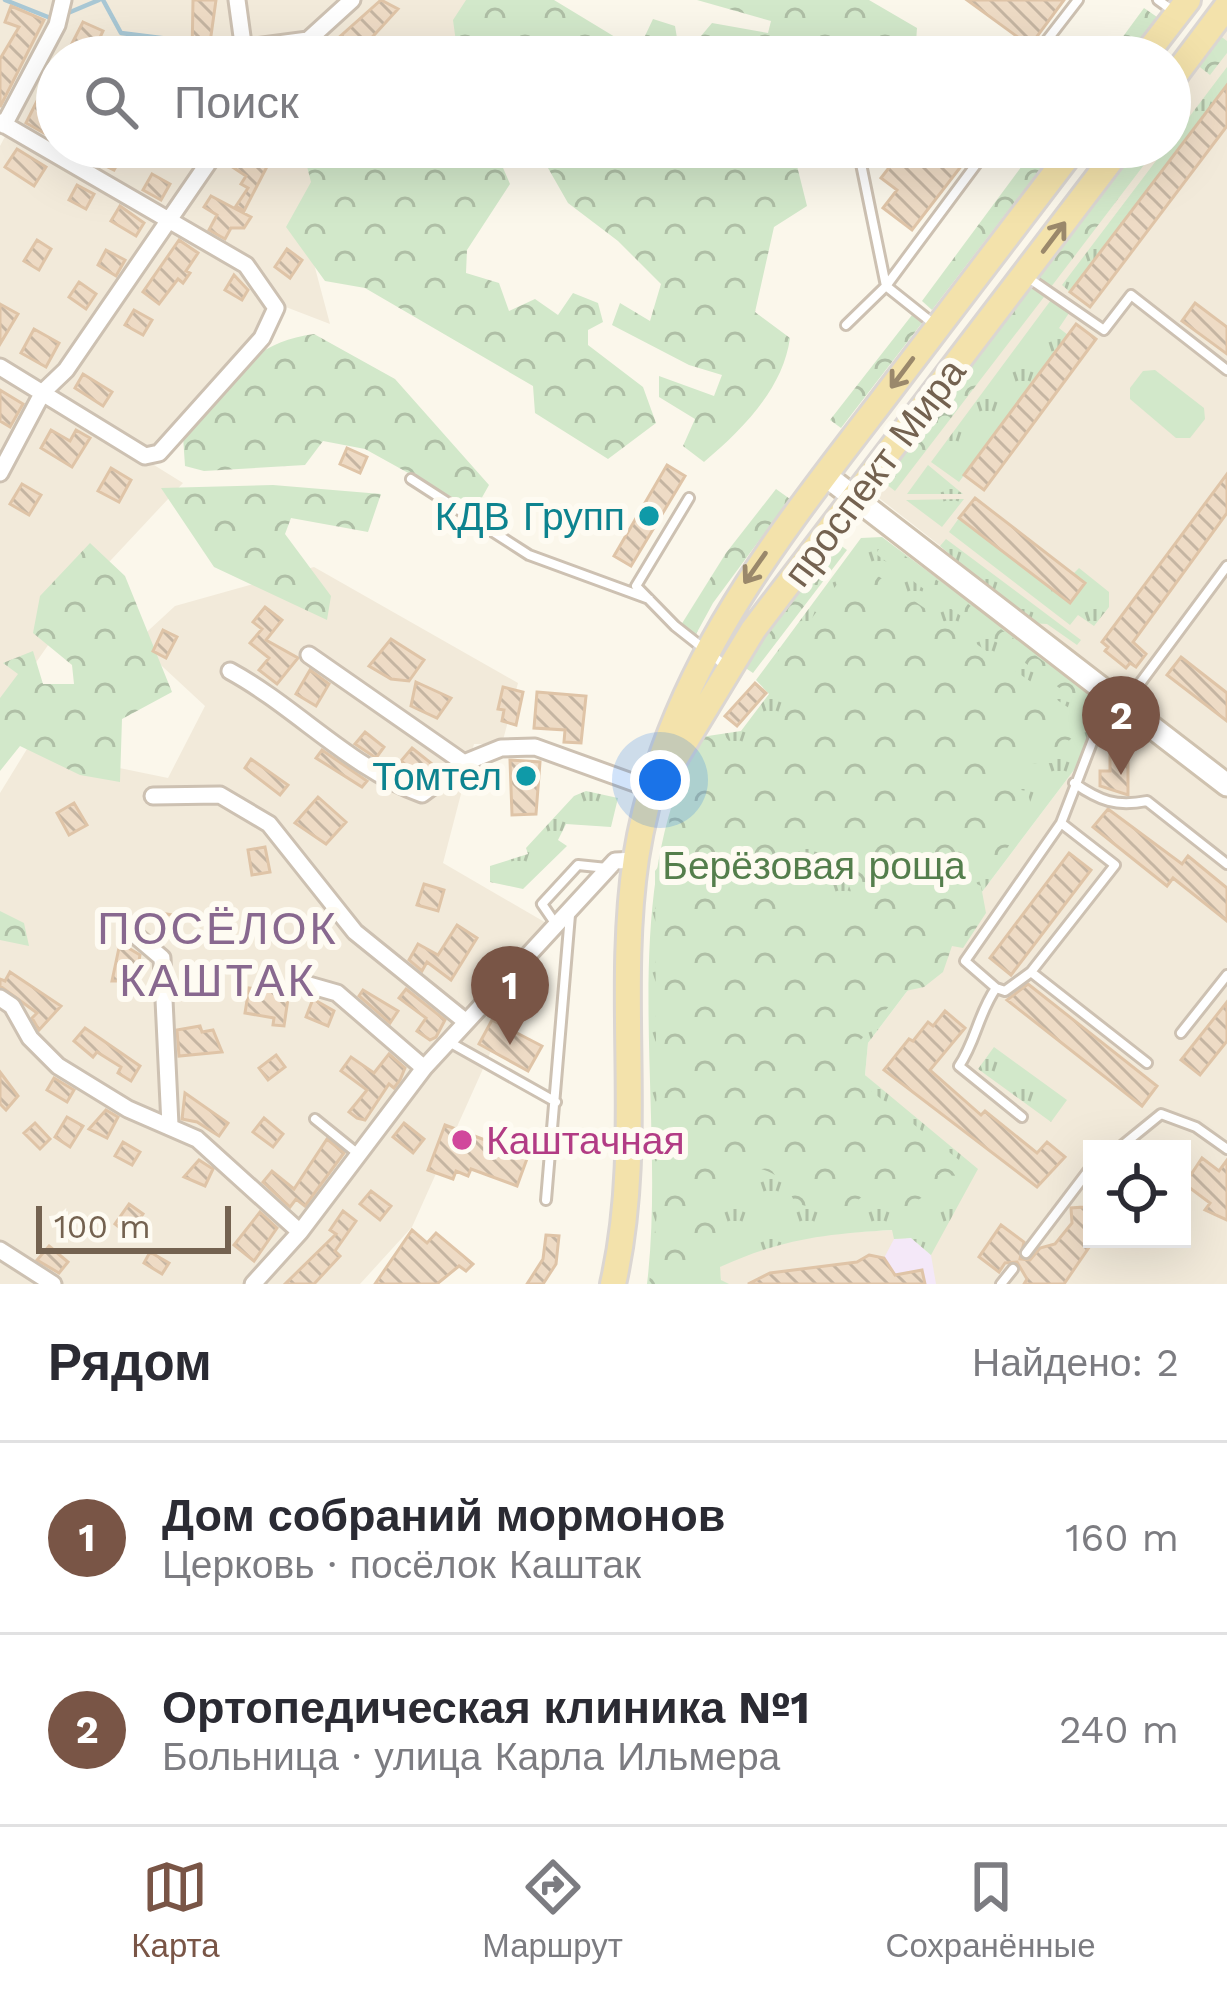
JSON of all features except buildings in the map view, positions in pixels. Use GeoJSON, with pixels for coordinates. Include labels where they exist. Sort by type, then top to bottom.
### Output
{"type":"FeatureCollection","features":[{"type":"Feature","properties":{"kind":"main road"},"geometry":{"type":"LineString","coordinates":[[1156,36],[1174,5],[1218,26],[1191,58]]}},
{"type":"Feature","properties":{"kind":"main road","name":"проспект Мира"},"geometry":{"type":"LineString","coordinates":[[613,1284],[627,1192],[636,860],[648,800],[677,709],[705,651],[754,570],[1059,168]]}},
{"type":"Feature","properties":{"kind":"main road","name":"проспект Мира"},"geometry":{"type":"LineString","coordinates":[[648,800],[728,668],[1105,168]]}},
{"type":"Feature","properties":{"kind":"main road"},"geometry":{"type":"LineString","coordinates":[[994,252],[1025,275]]}},
{"type":"Feature","properties":{"kind":"street"},"geometry":{"type":"LineString","coordinates":[[50,36],[60,18],[62,0]]}},
{"type":"Feature","properties":{"kind":"street"},"geometry":{"type":"LineString","coordinates":[[237,0],[241,36]]}},
{"type":"Feature","properties":{"kind":"street"},"geometry":{"type":"LineString","coordinates":[[312,36],[352,0]]}},
{"type":"Feature","properties":{"kind":"street"},"geometry":{"type":"LineString","coordinates":[[36,61],[2,123],[36,142]]}},
{"type":"Feature","properties":{"kind":"street"},"geometry":{"type":"LineString","coordinates":[[0,367],[145,456],[159,453],[262,338],[276,308],[246,265],[83,168]]}},
{"type":"Feature","properties":{"kind":"street"},"geometry":{"type":"LineString","coordinates":[[0,473],[43,392],[66,370],[204,168]]}},
{"type":"Feature","properties":{"kind":"street"},"geometry":{"type":"LineString","coordinates":[[825,475],[1227,785]]}},
{"type":"Feature","properties":{"kind":"street"},"geometry":{"type":"LineString","coordinates":[[309,655],[464,763]]}},
{"type":"Feature","properties":{"kind":"street"},"geometry":{"type":"LineString","coordinates":[[230,671],[275,695],[399,786],[431,791],[464,763],[501,748],[535,746],[648,800]]}},
{"type":"Feature","properties":{"kind":"street"},"geometry":{"type":"LineString","coordinates":[[153,796],[220,795],[269,824],[355,932],[466,1021]]}},
{"type":"Feature","properties":{"kind":"street"},"geometry":{"type":"LineString","coordinates":[[253,1284],[300,1232],[424,1068],[466,1021],[614,861],[636,860]]}},
{"type":"Feature","properties":{"kind":"street"},"geometry":{"type":"LineString","coordinates":[[128,929],[162,958],[170,1125]]}},
{"type":"Feature","properties":{"kind":"street"},"geometry":{"type":"LineString","coordinates":[[309,985],[337,993],[424,1068]]}},
{"type":"Feature","properties":{"kind":"street"},"geometry":{"type":"LineString","coordinates":[[0,998],[12,1006],[30,1037],[58,1066],[128,1109],[197,1139],[300,1232]]}},
{"type":"Feature","properties":{"kind":"street"},"geometry":{"type":"LineString","coordinates":[[0,1250],[52,1284]]}},
{"type":"Feature","properties":{"kind":"lane"},"geometry":{"type":"LineString","coordinates":[[1050,36],[1078,0]]}},
{"type":"Feature","properties":{"kind":"lane"},"geometry":{"type":"LineString","coordinates":[[861,168],[886,286],[938,327]]}},
{"type":"Feature","properties":{"kind":"lane"},"geometry":{"type":"LineString","coordinates":[[846,325],[886,286],[973,168]]}},
{"type":"Feature","properties":{"kind":"lane"},"geometry":{"type":"LineString","coordinates":[[1025,275],[1105,330],[1131,295],[1227,370]]}},
{"type":"Feature","properties":{"kind":"lane"},"geometry":{"type":"LineString","coordinates":[[411,479],[529,555],[649,599]]}},
{"type":"Feature","properties":{"kind":"lane"},"geometry":{"type":"LineString","coordinates":[[689,498],[636,586],[728,668]]}},
{"type":"Feature","properties":{"kind":"lane"},"geometry":{"type":"LineString","coordinates":[[1061,823],[1115,865],[1031,972],[1005,992],[965,961],[1061,823],[1074,783],[1117,701],[1227,566]]}},
{"type":"Feature","properties":{"kind":"lane"},"geometry":{"type":"LineString","coordinates":[[1074,783],[1098,800],[1122,806],[1148,801],[1227,864]]}},
{"type":"Feature","properties":{"kind":"lane"},"geometry":{"type":"LineString","coordinates":[[556,924],[542,904],[578,865],[608,868]]}},
{"type":"Feature","properties":{"kind":"lane"},"geometry":{"type":"LineString","coordinates":[[546,1200],[570,909]]}},
{"type":"Feature","properties":{"kind":"lane"},"geometry":{"type":"LineString","coordinates":[[1031,972],[1147,1063]]}},
{"type":"Feature","properties":{"kind":"lane"},"geometry":{"type":"LineString","coordinates":[[1181,1033],[1227,975]]}},
{"type":"Feature","properties":{"kind":"lane"},"geometry":{"type":"LineString","coordinates":[[996,988],[975,1020],[972,1047],[958,1066],[1022,1118]]}},
{"type":"Feature","properties":{"kind":"lane"},"geometry":{"type":"LineString","coordinates":[[448,1041],[556,1102]]}},
{"type":"Feature","properties":{"kind":"lane"},"geometry":{"type":"LineString","coordinates":[[1129,1140],[1161,1114],[1196,1127],[1227,1149]]}},
{"type":"Feature","properties":{"kind":"lane"},"geometry":{"type":"LineString","coordinates":[[315,1119],[358,1154]]}},
{"type":"Feature","properties":{"kind":"lane"},"geometry":{"type":"LineString","coordinates":[[1026,1253],[1083,1178]]}},
{"type":"Feature","properties":{"kind":"lane"},"geometry":{"type":"LineString","coordinates":[[1001,1284],[1013,1269]]}},
{"type":"Feature","properties":{"kind":"shaded area"},"geometry":{"type":"Polygon","coordinates":[[[0,0],[56,0],[51,22],[43,36],[36,36],[36,49],[0,115],[0,0]]]}},
{"type":"Feature","properties":{"kind":"shaded area"},"geometry":{"type":"Polygon","coordinates":[[[69,0],[234,0],[236,36],[58,36],[69,0]]]}},
{"type":"Feature","properties":{"kind":"shaded area"},"geometry":{"type":"Polygon","coordinates":[[[242,0],[344,0],[305,36],[248,36],[242,0]]]}},
{"type":"Feature","properties":{"kind":"shaded area"},"geometry":{"type":"Polygon","coordinates":[[[360,0],[489,0],[488,10],[467,36],[320,36],[360,0]]]}},
{"type":"Feature","properties":{"kind":"shaded area"},"geometry":{"type":"Polygon","coordinates":[[[1227,24],[1227,774],[991,593],[975,573],[879,498],[882,481],[1118,168],[1191,168],[1191,71],[1227,24]]]}},
{"type":"Feature","properties":{"kind":"shaded area"},"geometry":{"type":"Polygon","coordinates":[[[36,78],[36,135],[13,122],[36,78]]]}},
{"type":"Feature","properties":{"kind":"shaded area"},"geometry":{"type":"Polygon","coordinates":[[[8,131],[36,147],[36,168],[74,168],[164,218],[64,367],[44,384],[0,359],[0,146],[8,131]]]}},
{"type":"Feature","properties":{"kind":"shaded area"},"geometry":{"type":"Polygon","coordinates":[[[94,168],[199,168],[168,210],[94,168]]]}},
{"type":"Feature","properties":{"kind":"shaded area"},"geometry":{"type":"Polygon","coordinates":[[[209,168],[363,168],[314,264],[330,324],[278,304],[247,261],[178,215],[209,168]]]}},
{"type":"Feature","properties":{"kind":"shaded area"},"geometry":{"type":"Polygon","coordinates":[[[171,222],[243,268],[268,303],[267,320],[251,346],[155,449],[141,450],[57,391],[171,222]]]}},
{"type":"Feature","properties":{"kind":"shaded area"},"geometry":{"type":"Polygon","coordinates":[[[0,371],[37,392],[0,466],[0,371]]]}},
{"type":"Feature","properties":{"kind":"shaded area"},"geometry":{"type":"Polygon","coordinates":[[[46,398],[183,483],[97,575],[0,714],[0,482],[46,398]]]}},
{"type":"Feature","properties":{"kind":"shaded area"},"geometry":{"type":"Polygon","coordinates":[[[314,567],[518,683],[502,744],[474,744],[443,863],[548,924],[412,1227],[360,1284],[0,1284],[0,793],[27,749],[168,778],[205,706],[136,642],[175,606],[314,567]]]}},
{"type":"Feature","properties":{"kind":"shaded area"},"geometry":{"type":"Polygon","coordinates":[[[1117,713],[1227,795],[1227,1284],[722,1284],[719,1267],[775,1242],[823,1234],[893,1230],[931,1254],[889,1097],[865,1075],[868,1043],[1117,713]]]}},
{"type":"Feature","properties":{"kind":"shaded area"},"geometry":{"type":"Polygon","coordinates":[[[911,1238],[931,1255],[936,1284],[891,1284],[893,1270],[884,1258],[894,1239],[911,1238]]]}},
{"type":"Feature","properties":{"kind":"green space"},"geometry":{"type":"Polygon","coordinates":[[[466,0],[554,0],[613,36],[455,36],[453,20],[466,0]]]}},
{"type":"Feature","properties":{"kind":"green space"},"geometry":{"type":"Polygon","coordinates":[[[697,0],[869,0],[917,28],[916,36],[701,36],[712,23],[768,33],[771,21],[697,0]]]}},
{"type":"Feature","properties":{"kind":"green space"},"geometry":{"type":"Polygon","coordinates":[[[1144,8],[1157,17],[1143,36],[1123,36],[1144,8]]]}},
{"type":"Feature","properties":{"kind":"green space"},"geometry":{"type":"Polygon","coordinates":[[[653,19],[675,26],[677,36],[645,36],[653,19]]]}},
{"type":"Feature","properties":{"kind":"green space"},"geometry":{"type":"Polygon","coordinates":[[[1219,35],[1227,41],[1227,53],[1210,75],[1196,64],[1219,35]]]}},
{"type":"Feature","properties":{"kind":"green space"},"geometry":{"type":"Polygon","coordinates":[[[1227,67],[1227,85],[1191,132],[1191,115],[1227,67]]]}},
{"type":"Feature","properties":{"kind":"green space"},"geometry":{"type":"Polygon","coordinates":[[[307,168],[503,168],[510,184],[467,250],[466,273],[499,283],[509,311],[535,299],[558,315],[573,293],[598,303],[603,322],[588,330],[588,345],[643,387],[656,423],[608,459],[535,413],[533,386],[365,288],[325,281],[286,227],[311,182],[307,168]]]}},
{"type":"Feature","properties":{"kind":"green space"},"geometry":{"type":"Polygon","coordinates":[[[548,168],[798,168],[807,206],[774,227],[755,312],[790,338],[786,357],[759,407],[704,462],[683,446],[695,419],[659,397],[659,376],[714,396],[722,375],[689,365],[612,325],[620,303],[650,321],[661,284],[618,241],[568,203],[548,168]]]}},
{"type":"Feature","properties":{"kind":"green space"},"geometry":{"type":"Polygon","coordinates":[[[1020,168],[1041,168],[932,310],[922,301],[1020,168]]]}},
{"type":"Feature","properties":{"kind":"green space"},"geometry":{"type":"Polygon","coordinates":[[[1118,168],[1142,168],[1051,287],[1036,276],[1118,168]]]}},
{"type":"Feature","properties":{"kind":"green space"},"geometry":{"type":"Polygon","coordinates":[[[1151,168],[1164,168],[1070,292],[1062,285],[1151,168]]]}},
{"type":"Feature","properties":{"kind":"green space"},"geometry":{"type":"Polygon","coordinates":[[[1029,286],[1044,297],[895,491],[882,481],[1029,286]]]}},
{"type":"Feature","properties":{"kind":"green space"},"geometry":{"type":"Polygon","coordinates":[[[1051,300],[1069,313],[1059,328],[1068,335],[959,482],[931,462],[1051,300]]]}},
{"type":"Feature","properties":{"kind":"green space"},"geometry":{"type":"Polygon","coordinates":[[[912,315],[922,323],[841,428],[830,420],[912,315]]]}},
{"type":"Feature","properties":{"kind":"green space"},"geometry":{"type":"Polygon","coordinates":[[[314,334],[395,379],[489,485],[475,510],[365,449],[323,441],[305,465],[204,471],[185,466],[183,436],[239,370],[271,347],[314,334]]]}},
{"type":"Feature","properties":{"kind":"green space"},"geometry":{"type":"Polygon","coordinates":[[[1155,370],[1204,408],[1205,419],[1190,438],[1176,438],[1130,399],[1130,388],[1143,371],[1155,370]]]}},
{"type":"Feature","properties":{"kind":"green space"},"geometry":{"type":"Polygon","coordinates":[[[928,465],[963,494],[907,494],[928,465]]]}},
{"type":"Feature","properties":{"kind":"green space"},"geometry":{"type":"Polygon","coordinates":[[[273,485],[381,494],[368,532],[291,518],[285,534],[331,596],[327,620],[214,567],[161,488],[273,485]]]}},
{"type":"Feature","properties":{"kind":"green space"},"geometry":{"type":"Polygon","coordinates":[[[776,489],[790,499],[713,603],[695,636],[681,625],[726,553],[776,489]]]}},
{"type":"Feature","properties":{"kind":"green space"},"geometry":{"type":"Polygon","coordinates":[[[964,499],[942,527],[906,500],[964,499]]]}},
{"type":"Feature","properties":{"kind":"green space"},"geometry":{"type":"Polygon","coordinates":[[[959,518],[1069,603],[1085,583],[1073,574],[1079,568],[1109,592],[1109,607],[1094,626],[1078,615],[1070,625],[949,532],[959,518]]]}},
{"type":"Feature","properties":{"kind":"green space","name":"Берёзовая роща"},"geometry":{"type":"Polygon","coordinates":[[[882,537],[1117,713],[868,1043],[865,1075],[978,1169],[931,1255],[911,1238],[894,1239],[892,1230],[845,1234],[784,1244],[720,1267],[721,1280],[729,1284],[647,1284],[652,1217],[650,933],[658,865],[674,799],[701,737],[741,731],[769,694],[756,680],[861,538],[882,537]]]}},
{"type":"Feature","properties":{"kind":"green space"},"geometry":{"type":"Polygon","coordinates":[[[832,539],[847,550],[753,673],[738,663],[832,539]]]}},
{"type":"Feature","properties":{"kind":"green space"},"geometry":{"type":"Polygon","coordinates":[[[946,539],[1081,640],[1077,645],[1047,624],[1030,623],[940,546],[946,539]]]}},
{"type":"Feature","properties":{"kind":"green space"},"geometry":{"type":"Polygon","coordinates":[[[884,540],[1089,696],[1088,709],[876,554],[884,540]]]}},
{"type":"Feature","properties":{"kind":"green space"},"geometry":{"type":"Polygon","coordinates":[[[90,543],[125,576],[172,692],[122,719],[120,782],[80,775],[20,746],[0,771],[0,698],[18,674],[3,663],[33,651],[43,684],[74,684],[72,665],[33,633],[40,596],[90,543]]]}},
{"type":"Feature","properties":{"kind":"green space","name":"Берёзовая роща"},"geometry":{"type":"Polygon","coordinates":[[[855,560],[1079,715],[1078,728],[1070,740],[1054,748],[1054,763],[1006,764],[1015,789],[1027,791],[1033,811],[992,870],[958,847],[947,870],[981,886],[986,913],[963,948],[952,946],[943,972],[924,987],[901,992],[858,1043],[852,1076],[968,1167],[959,1176],[938,1175],[937,1189],[895,1213],[863,1196],[839,1215],[795,1203],[778,1177],[748,1166],[714,1188],[709,1215],[724,1243],[697,1257],[688,1284],[649,1284],[657,1213],[655,871],[669,853],[676,793],[702,737],[724,735],[734,747],[763,736],[786,715],[777,686],[780,661],[855,560]],[[805,833],[794,843],[794,855],[819,879],[810,887],[812,909],[829,917],[853,896],[847,881],[861,864],[843,855],[833,834],[805,833]]]}},
{"type":"Feature","properties":{"kind":"green space"},"geometry":{"type":"Polygon","coordinates":[[[586,791],[618,798],[611,827],[566,824],[558,840],[567,846],[523,889],[490,882],[490,866],[528,854],[526,848],[574,796],[586,791]]]}},
{"type":"Feature","properties":{"kind":"green space"},"geometry":{"type":"Polygon","coordinates":[[[0,911],[24,923],[29,946],[0,940],[0,911]]]}},
{"type":"Feature","properties":{"kind":"green space"},"geometry":{"type":"Polygon","coordinates":[[[994,1047],[1067,1100],[1051,1122],[978,1069],[994,1047]]]}},
{"type":"Feature","properties":{"kind":"waterway"},"geometry":{"type":"LineString","coordinates":[[5,0],[53,19]]}},
{"type":"Feature","properties":{"kind":"waterway"},"geometry":{"type":"LineString","coordinates":[[68,13],[99,0]]}},
{"type":"Feature","properties":{"kind":"waterway"},"geometry":{"type":"LineString","coordinates":[[103,0],[121,33],[145,36]]}},
{"type":"Feature","properties":{"kind":"place","name":"КДВ Групп"},"geometry":{"type":"Point","coordinates":[649,516]}},
{"type":"Feature","properties":{"kind":"place","name":"Ортопедическая клиника №1"},"geometry":{"type":"Point","coordinates":[1121,775]}},
{"type":"Feature","properties":{"kind":"place","name":"Томтел"},"geometry":{"type":"Point","coordinates":[526,776]}},
{"type":"Feature","properties":{"kind":"place","name":"Дом собраний мормонов"},"geometry":{"type":"Point","coordinates":[510,1045]}},
{"type":"Feature","properties":{"kind":"place","name":"Каштачная"},"geometry":{"type":"Point","coordinates":[462,1140]}},
{"type":"Feature","properties":{"kind":"district","name":"ПОСЁЛОК КАШТАК"},"geometry":{"type":"Point","coordinates":[218,954]}}]}
